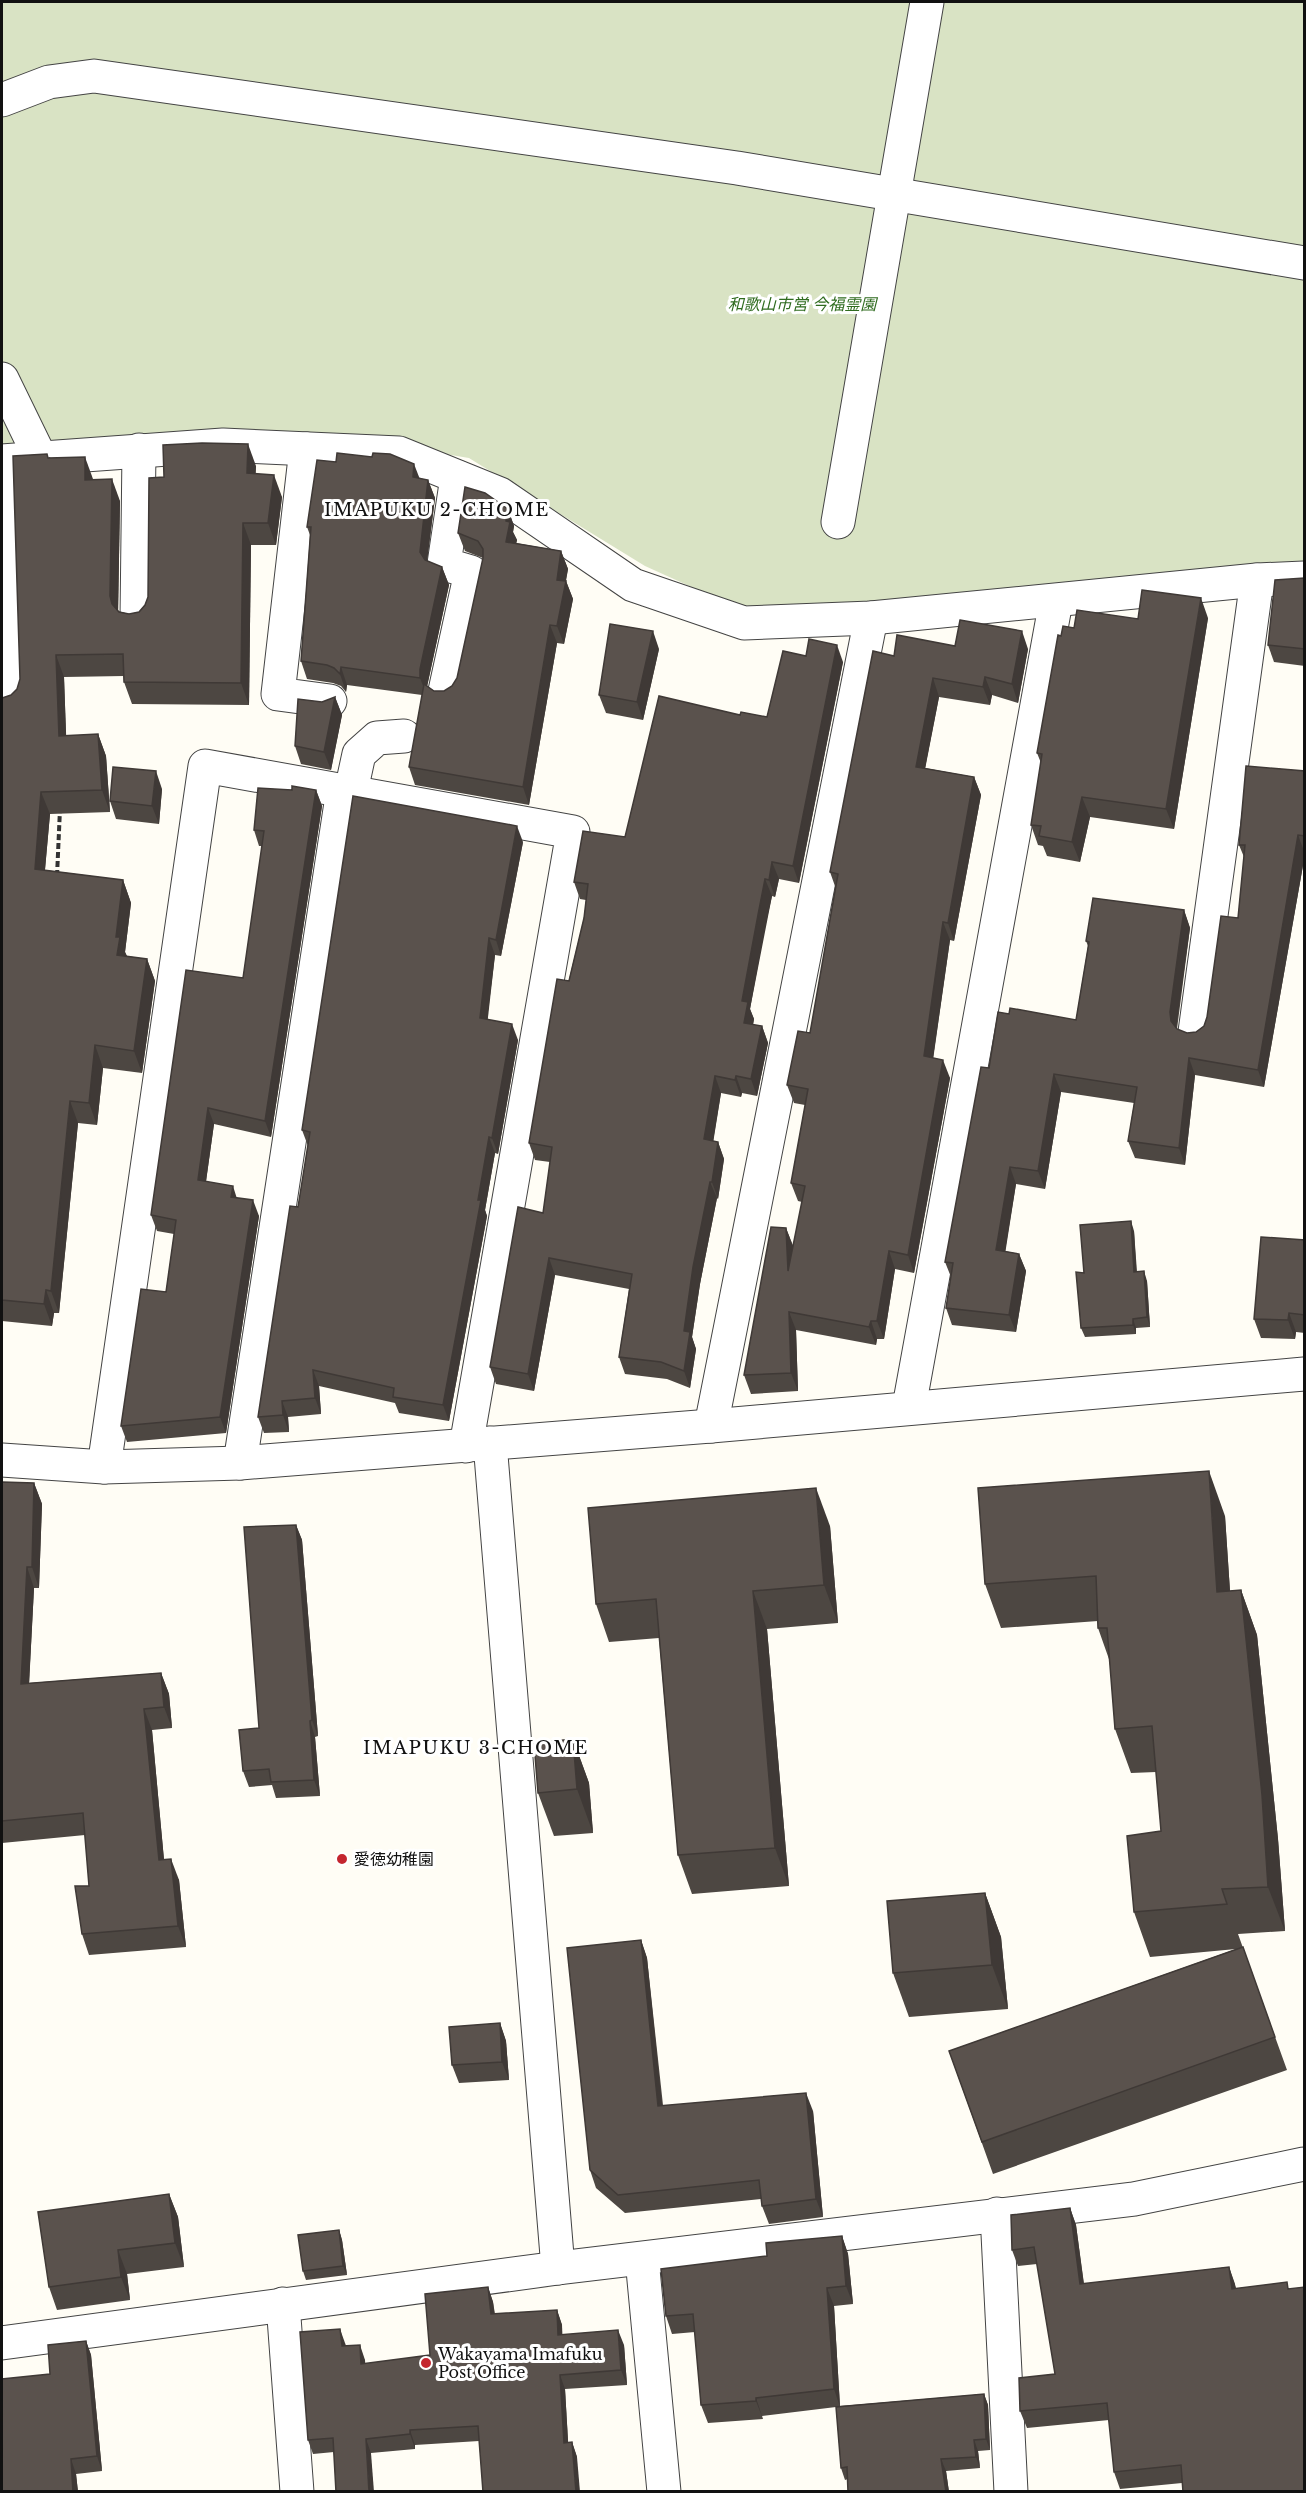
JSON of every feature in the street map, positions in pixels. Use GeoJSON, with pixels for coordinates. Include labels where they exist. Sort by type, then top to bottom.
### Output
{"type":"FeatureCollection","features":[{"type":"Feature","properties":{"kind":"street"},"geometry":{"type":"LineString","coordinates":[[837,522],[927,2]]}},
{"type":"Feature","properties":{"kind":"street"},"geometry":{"type":"LineString","coordinates":[[2,100],[49,82],[94,76],[737,168],[1305,263]]}},
{"type":"Feature","properties":{"kind":"street"},"geometry":{"type":"LineString","coordinates":[[2,379],[40,457]]}},
{"type":"Feature","properties":{"kind":"street"},"geometry":{"type":"LineString","coordinates":[[2,461],[223,446],[399,453],[500,494],[633,585],[744,623],[871,618],[1257,580],[1305,578]]}},
{"type":"Feature","properties":{"kind":"street"},"geometry":{"type":"LineString","coordinates":[[137,618],[139,450]]}},
{"type":"Feature","properties":{"kind":"street"},"geometry":{"type":"LineString","coordinates":[[306,450],[278,694],[330,701]]}},
{"type":"Feature","properties":{"kind":"street"},"geometry":{"type":"LineString","coordinates":[[446,691],[471,572],[444,564],[458,477]]}},
{"type":"Feature","properties":{"kind":"street"},"geometry":{"type":"LineString","coordinates":[[2,487],[9,702]]}},
{"type":"Feature","properties":{"kind":"street"},"geometry":{"type":"LineString","coordinates":[[1195,1032],[1257,580]]}},
{"type":"Feature","properties":{"kind":"street"},"geometry":{"type":"LineString","coordinates":[[909,1407],[1056,601]]}},
{"type":"Feature","properties":{"kind":"street"},"geometry":{"type":"LineString","coordinates":[[711,1426],[871,618]]}},
{"type":"Feature","properties":{"kind":"street"},"geometry":{"type":"LineString","coordinates":[[240,1463],[347,790],[359,754],[377,738],[404,736]]}},
{"type":"Feature","properties":{"kind":"street"},"geometry":{"type":"LineString","coordinates":[[104,1467],[205,766],[573,832],[478,1444],[558,2268]]}},
{"type":"Feature","properties":{"kind":"street"},"geometry":{"type":"LineString","coordinates":[[2,1460],[104,1467],[240,1463],[711,1426],[1305,1374]]}},
{"type":"Feature","properties":{"kind":"street"},"geometry":{"type":"LineString","coordinates":[[2,2343],[558,2268],[1134,2199],[1305,2164]]}},
{"type":"Feature","properties":{"kind":"street"},"geometry":{"type":"LineString","coordinates":[[997,2214],[1011,2492]]}},
{"type":"Feature","properties":{"kind":"street"},"geometry":{"type":"LineString","coordinates":[[642,2259],[664,2492]]}},
{"type":"Feature","properties":{"kind":"street"},"geometry":{"type":"LineString","coordinates":[[283,2304],[297,2492]]}},
{"type":"Feature","properties":{"kind":"path"},"geometry":{"type":"LineString","coordinates":[[57,882],[60,800]]}},
{"type":"Feature","properties":{"kind":"green space","name":"和歌山市営 今福霊園"},"geometry":{"type":"Polygon","coordinates":[[[2,2],[1304,2],[1304,562],[921,599],[772,609],[727,603],[645,566],[469,458],[342,437],[2,448],[2,2]]]}},
{"type":"Feature","properties":{"kind":"building"},"geometry":{"type":"Polygon","coordinates":[[[248,444],[247,473],[274,475],[268,523],[243,523],[241,683],[124,682],[123,654],[56,655],[59,736],[98,734],[102,790],[41,792],[35,869],[123,880],[116,937],[120,937],[117,955],[147,959],[134,1051],[95,1045],[89,1103],[70,1101],[51,1291],[46,1290],[44,1304],[2,1300],[2,698],[11,695],[17,689],[20,679],[13,456],[47,454],[48,458],[85,457],[85,480],[112,479],[110,596],[112,604],[119,612],[129,614],[139,612],[148,597],[149,478],[164,477],[163,445],[248,444]]]}},
{"type":"Feature","properties":{"kind":"building"},"geometry":{"type":"Polygon","coordinates":[[[337,453],[372,457],[373,453],[390,454],[414,464],[413,477],[428,480],[420,552],[425,560],[442,567],[420,678],[341,667],[340,674],[327,665],[301,661],[311,527],[307,527],[317,460],[336,462],[337,453]]]}},
{"type":"Feature","properties":{"kind":"building"},"geometry":{"type":"Polygon","coordinates":[[[465,487],[485,493],[508,509],[506,521],[510,522],[506,542],[561,551],[557,580],[566,581],[557,626],[550,625],[523,787],[409,767],[424,684],[434,691],[444,691],[452,686],[457,678],[483,558],[483,549],[478,541],[458,533],[465,487]]]}},
{"type":"Feature","properties":{"kind":"building"},"geometry":{"type":"Polygon","coordinates":[[[1304,578],[1305,649],[1268,645],[1275,580],[1304,578]]]}},
{"type":"Feature","properties":{"kind":"building"},"geometry":{"type":"Polygon","coordinates":[[[1142,590],[1201,598],[1166,809],[1082,797],[1072,842],[1039,836],[1041,826],[1031,825],[1042,754],[1037,753],[1058,635],[1061,636],[1063,626],[1074,628],[1077,610],[1138,619],[1142,590]]]}},
{"type":"Feature","properties":{"kind":"building"},"geometry":{"type":"Polygon","coordinates":[[[960,620],[1022,631],[1012,684],[985,677],[983,687],[933,678],[916,767],[974,777],[948,923],[943,922],[924,1056],[943,1060],[908,1255],[889,1251],[877,1321],[871,1321],[869,1327],[789,1312],[791,1373],[744,1375],[771,1227],[786,1228],[788,1271],[805,1186],[791,1183],[808,1089],[787,1085],[798,1031],[810,1033],[838,874],[830,872],[873,651],[894,656],[897,635],[955,646],[960,620]]]}},
{"type":"Feature","properties":{"kind":"building"},"geometry":{"type":"Polygon","coordinates":[[[610,624],[653,631],[637,702],[599,695],[610,624]]]}},
{"type":"Feature","properties":{"kind":"building"},"geometry":{"type":"Polygon","coordinates":[[[809,639],[837,645],[793,866],[772,862],[769,880],[765,879],[742,1001],[748,1002],[744,1023],[762,1026],[751,1079],[736,1076],[735,1080],[715,1076],[704,1139],[718,1142],[712,1182],[710,1182],[693,1267],[684,1331],[690,1332],[684,1371],[661,1362],[619,1357],[632,1274],[549,1258],[528,1374],[490,1367],[518,1207],[543,1213],[552,1147],[529,1143],[557,979],[569,981],[584,918],[588,884],[574,882],[583,831],[625,837],[659,696],[740,715],[741,712],[767,717],[783,651],[806,656],[809,639]]]}},
{"type":"Feature","properties":{"kind":"building"},"geometry":{"type":"Polygon","coordinates":[[[335,697],[324,752],[295,746],[298,699],[322,702],[335,697]]]}},
{"type":"Feature","properties":{"kind":"building"},"geometry":{"type":"Polygon","coordinates":[[[1246,766],[1305,771],[1305,836],[1298,835],[1258,1070],[1189,1058],[1179,1148],[1128,1141],[1137,1087],[1054,1074],[1038,1171],[1010,1167],[996,1250],[1019,1254],[1009,1315],[946,1308],[953,1263],[945,1262],[981,1067],[989,1068],[998,1012],[1009,1014],[1010,1008],[1076,1020],[1089,942],[1086,941],[1093,898],[1184,910],[1170,1012],[1171,1021],[1177,1029],[1187,1033],[1196,1032],[1204,1026],[1221,916],[1238,918],[1245,845],[1239,845],[1246,766]]]}},
{"type":"Feature","properties":{"kind":"building"},"geometry":{"type":"Polygon","coordinates":[[[113,767],[156,771],[152,806],[110,801],[113,767]]]}},
{"type":"Feature","properties":{"kind":"building"},"geometry":{"type":"Polygon","coordinates":[[[292,786],[316,790],[265,1121],[208,1108],[198,1180],[233,1186],[231,1197],[253,1200],[220,1417],[121,1426],[141,1289],[166,1292],[176,1220],[151,1215],[186,970],[243,978],[264,831],[254,830],[258,788],[292,790],[292,786]]]}},
{"type":"Feature","properties":{"kind":"building"},"geometry":{"type":"Polygon","coordinates":[[[353,796],[517,826],[496,940],[489,938],[480,1018],[512,1024],[492,1138],[489,1137],[478,1200],[481,1200],[443,1405],[393,1397],[394,1388],[313,1370],[315,1398],[282,1401],[283,1415],[258,1417],[290,1206],[298,1207],[310,1132],[302,1130],[353,796]]]}},
{"type":"Feature","properties":{"kind":"building"},"geometry":{"type":"Polygon","coordinates":[[[1131,1221],[1134,1272],[1144,1271],[1147,1317],[1133,1319],[1133,1325],[1081,1328],[1076,1272],[1084,1273],[1080,1225],[1131,1221]]]}},
{"type":"Feature","properties":{"kind":"building"},"geometry":{"type":"Polygon","coordinates":[[[1261,1237],[1305,1240],[1305,1315],[1289,1313],[1288,1320],[1254,1319],[1261,1237]]]}},
{"type":"Feature","properties":{"kind":"building"},"geometry":{"type":"Polygon","coordinates":[[[1209,1471],[1217,1592],[1241,1590],[1262,1795],[1268,1887],[1222,1889],[1227,1904],[1134,1912],[1127,1836],[1161,1831],[1152,1726],[1115,1729],[1107,1628],[1098,1628],[1096,1576],[985,1584],[978,1488],[1209,1471]]]}},
{"type":"Feature","properties":{"kind":"building"},"geometry":{"type":"Polygon","coordinates":[[[2,1482],[34,1483],[32,1567],[27,1567],[21,1684],[161,1673],[164,1707],[144,1709],[159,1860],[171,1859],[178,1926],[82,1934],[75,1886],[89,1886],[83,1813],[2,1821],[2,1482]]]}},
{"type":"Feature","properties":{"kind":"building"},"geometry":{"type":"Polygon","coordinates":[[[816,1488],[824,1585],[753,1591],[775,1848],[678,1855],[656,1599],[596,1604],[588,1508],[816,1488]]]}},
{"type":"Feature","properties":{"kind":"building"},"geometry":{"type":"Polygon","coordinates":[[[296,1525],[312,1720],[310,1721],[314,1780],[271,1782],[269,1769],[243,1771],[239,1730],[259,1728],[244,1527],[296,1525]]]}},
{"type":"Feature","properties":{"kind":"building"},"geometry":{"type":"Polygon","coordinates":[[[573,1739],[577,1789],[538,1793],[534,1743],[573,1739]]]}},
{"type":"Feature","properties":{"kind":"building"},"geometry":{"type":"Polygon","coordinates":[[[985,1893],[992,1965],[893,1973],[887,1901],[985,1893]]]}},
{"type":"Feature","properties":{"kind":"building"},"geometry":{"type":"Polygon","coordinates":[[[641,1940],[658,2106],[806,2093],[816,2199],[762,2206],[759,2180],[618,2195],[590,2170],[567,1948],[641,1940]]]}},
{"type":"Feature","properties":{"kind":"building"},"geometry":{"type":"Polygon","coordinates":[[[1243,1947],[1275,2037],[982,2142],[949,2051],[1243,1947]]]}},
{"type":"Feature","properties":{"kind":"building"},"geometry":{"type":"Polygon","coordinates":[[[500,2023],[502,2062],[452,2065],[449,2027],[500,2023]]]}},
{"type":"Feature","properties":{"kind":"building"},"geometry":{"type":"Polygon","coordinates":[[[169,2194],[175,2243],[118,2250],[121,2277],[49,2287],[38,2212],[169,2194]]]}},
{"type":"Feature","properties":{"kind":"building"},"geometry":{"type":"Polygon","coordinates":[[[1070,2208],[1080,2284],[1229,2267],[1232,2289],[1287,2282],[1288,2289],[1305,2287],[1305,2492],[1183,2492],[1181,2465],[1114,2472],[1107,2403],[1020,2411],[1019,2378],[1055,2374],[1034,2247],[1012,2250],[1011,2215],[1070,2208]]]}},
{"type":"Feature","properties":{"kind":"building"},"geometry":{"type":"Polygon","coordinates":[[[339,2230],[343,2266],[303,2271],[298,2235],[339,2230]]]}},
{"type":"Feature","properties":{"kind":"building"},"geometry":{"type":"Polygon","coordinates":[[[842,2236],[846,2286],[827,2288],[834,2389],[756,2398],[756,2401],[701,2405],[693,2314],[666,2316],[661,2269],[767,2256],[766,2243],[842,2236]]]}},
{"type":"Feature","properties":{"kind":"building"},"geometry":{"type":"Polygon","coordinates":[[[488,2287],[491,2314],[557,2310],[558,2335],[618,2330],[621,2370],[560,2375],[564,2443],[572,2442],[576,2492],[483,2492],[478,2426],[410,2430],[410,2434],[366,2439],[369,2492],[336,2492],[333,2438],[308,2440],[300,2332],[340,2329],[342,2346],[360,2345],[361,2364],[430,2355],[425,2294],[488,2287]]]}},
{"type":"Feature","properties":{"kind":"building"},"geometry":{"type":"Polygon","coordinates":[[[86,2341],[97,2456],[71,2459],[73,2492],[2,2492],[2,2379],[50,2374],[48,2345],[86,2341]]]}},
{"type":"Feature","properties":{"kind":"building"},"geometry":{"type":"Polygon","coordinates":[[[984,2394],[986,2439],[974,2440],[976,2457],[941,2459],[946,2492],[848,2492],[847,2467],[841,2468],[836,2407],[984,2394]]]}},
{"type":"Feature","properties":{"kind":"place","name":"愛徳幼稚園"},"geometry":{"type":"Point","coordinates":[342,1859]}},
{"type":"Feature","properties":{"kind":"place","name":"Wakayama Imafuku Post Office"},"geometry":{"type":"Point","coordinates":[426,2363]}},
{"type":"Feature","properties":{"kind":"district","name":"IMAPUKU 2-CHOME"},"geometry":{"type":"Point","coordinates":[437,510]}},
{"type":"Feature","properties":{"kind":"district","name":"IMAPUKU 3-CHOME"},"geometry":{"type":"Point","coordinates":[476,1748]}}]}
